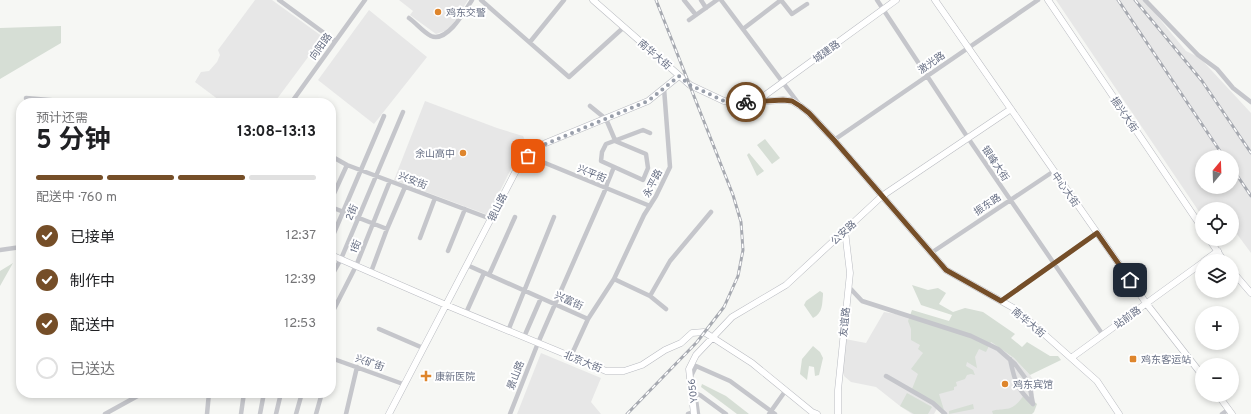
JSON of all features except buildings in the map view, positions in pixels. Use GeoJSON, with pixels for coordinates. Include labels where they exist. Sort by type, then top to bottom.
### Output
{"type":"FeatureCollection","features":[{"type":"Feature","properties":{"kind":"street"},"geometry":{"type":"LineString","coordinates":[[279,0],[335,41]]}},
{"type":"Feature","properties":{"kind":"street","name":"向阳路"},"geometry":{"type":"LineString","coordinates":[[295,98],[365,0]]}},
{"type":"Feature","properties":{"kind":"street"},"geometry":{"type":"LineString","coordinates":[[409,18],[430,35],[437,37],[445,35],[459,19],[472,0]]}},
{"type":"Feature","properties":{"kind":"street"},"geometry":{"type":"LineString","coordinates":[[481,0],[569,77],[624,27]]}},
{"type":"Feature","properties":{"kind":"street"},"geometry":{"type":"LineString","coordinates":[[530,42],[564,0]]}},
{"type":"Feature","properties":{"kind":"street","name":"南华大街"},"geometry":{"type":"LineString","coordinates":[[593,0],[690,85],[724,101],[792,101],[809,113],[946,270],[1017,310],[1097,381],[1119,414]]}},
{"type":"Feature","properties":{"kind":"street"},"geometry":{"type":"LineString","coordinates":[[684,0],[696,15]]}},
{"type":"Feature","properties":{"kind":"street"},"geometry":{"type":"LineString","coordinates":[[701,0],[706,8]]}},
{"type":"Feature","properties":{"kind":"street"},"geometry":{"type":"LineString","coordinates":[[689,20],[717,0]]}},
{"type":"Feature","properties":{"kind":"street"},"geometry":{"type":"LineString","coordinates":[[721,0],[800,106]]}},
{"type":"Feature","properties":{"kind":"street"},"geometry":{"type":"LineString","coordinates":[[743,29],[781,0],[792,14],[807,4]]}},
{"type":"Feature","properties":{"kind":"street","name":"银峰大街"},"geometry":{"type":"LineString","coordinates":[[877,0],[968,138],[1103,335]]}},
{"type":"Feature","properties":{"kind":"street","name":"城建路"},"geometry":{"type":"LineString","coordinates":[[755,102],[896,0]]}},
{"type":"Feature","properties":{"kind":"street","name":"中心大街"},"geometry":{"type":"LineString","coordinates":[[935,0],[1146,303],[1195,366]]}},
{"type":"Feature","properties":{"kind":"street","name":"激光路"},"geometry":{"type":"LineString","coordinates":[[834,140],[1038,0]]}},
{"type":"Feature","properties":{"kind":"street","name":"振兴大街"},"geometry":{"type":"LineString","coordinates":[[1048,0],[1195,218]]}},
{"type":"Feature","properties":{"kind":"street"},"geometry":{"type":"LineString","coordinates":[[1145,0],[1198,55],[1218,69],[1233,88],[1251,102]]}},
{"type":"Feature","properties":{"kind":"street","name":"银山路"},"geometry":{"type":"LineString","coordinates":[[389,414],[519,165],[536,148],[648,101],[679,76]]}},
{"type":"Feature","properties":{"kind":"street","name":"永平路"},"geometry":{"type":"LineString","coordinates":[[614,279],[644,215],[656,196],[670,167],[664,88]]}},
{"type":"Feature","properties":{"kind":"street"},"geometry":{"type":"LineString","coordinates":[[590,106],[606,119],[615,140],[646,154],[648,168],[643,180],[601,161],[602,152],[606,144],[615,140],[642,130],[650,133]]}},
{"type":"Feature","properties":{"kind":"street","name":"公安路"},"geometry":{"type":"LineString","coordinates":[[689,369],[696,355],[732,317],[786,285],[882,196],[1011,109]]}},
{"type":"Feature","properties":{"kind":"street","name":"2街"},"geometry":{"type":"LineString","coordinates":[[336,268],[403,112]]}},
{"type":"Feature","properties":{"kind":"street"},"geometry":{"type":"LineString","coordinates":[[336,228],[384,116]]}},
{"type":"Feature","properties":{"kind":"street","name":"兴平街"},"geometry":{"type":"LineString","coordinates":[[528,156],[650,206]]}},
{"type":"Feature","properties":{"kind":"street","name":"兴安街"},"geometry":{"type":"LineString","coordinates":[[336,159],[347,165],[491,219]]}},
{"type":"Feature","properties":{"kind":"street"},"geometry":{"type":"LineString","coordinates":[[336,189],[347,165]]}},
{"type":"Feature","properties":{"kind":"street","name":"景山路"},"geometry":{"type":"LineString","coordinates":[[510,414],[538,343],[614,167]]}},
{"type":"Feature","properties":{"kind":"street","name":"振东路"},"geometry":{"type":"LineString","coordinates":[[931,253],[1054,171]]}},
{"type":"Feature","properties":{"kind":"street","name":"1街"},"geometry":{"type":"LineString","coordinates":[[336,305],[356,266],[390,181]]}},
{"type":"Feature","properties":{"kind":"street"},"geometry":{"type":"LineString","coordinates":[[371,272],[405,187]]}},
{"type":"Feature","properties":{"kind":"street"},"geometry":{"type":"LineString","coordinates":[[420,238],[435,198]]}},
{"type":"Feature","properties":{"kind":"street"},"geometry":{"type":"LineString","coordinates":[[336,209],[387,229]]}},
{"type":"Feature","properties":{"kind":"street"},"geometry":{"type":"LineString","coordinates":[[448,251],[464,209]]}},
{"type":"Feature","properties":{"kind":"street"},"geometry":{"type":"LineString","coordinates":[[650,296],[670,261],[710,212]]}},
{"type":"Feature","properties":{"kind":"street"},"geometry":{"type":"LineString","coordinates":[[466,313],[515,217]]}},
{"type":"Feature","properties":{"kind":"street"},"geometry":{"type":"LineString","coordinates":[[508,330],[554,217]]}},
{"type":"Feature","properties":{"kind":"street","name":"友谊路"},"geometry":{"type":"LineString","coordinates":[[838,414],[838,390],[850,273],[845,231]]}},
{"type":"Feature","properties":{"kind":"street"},"geometry":{"type":"LineString","coordinates":[[1001,301],[1097,233]]}},
{"type":"Feature","properties":{"kind":"street"},"geometry":{"type":"LineString","coordinates":[[1214,246],[1220,254]]}},
{"type":"Feature","properties":{"kind":"street"},"geometry":{"type":"LineString","coordinates":[[0,250],[16,248]]}},
{"type":"Feature","properties":{"kind":"street","name":"站前路"},"geometry":{"type":"LineString","coordinates":[[1214,254],[1218,251]]}},
{"type":"Feature","properties":{"kind":"street","name":"北京大街"},"geometry":{"type":"LineString","coordinates":[[336,257],[446,305],[606,371],[624,371],[642,365],[665,350],[681,343],[692,334],[704,332],[714,337],[752,363],[817,414]]}},
{"type":"Feature","properties":{"kind":"street","name":"兴富街"},"geometry":{"type":"LineString","coordinates":[[467,265],[588,319],[614,279]]}},
{"type":"Feature","properties":{"kind":"street","name":"站前路"},"geometry":{"type":"LineString","coordinates":[[1071,358],[1195,268]]}},
{"type":"Feature","properties":{"kind":"street"},"geometry":{"type":"LineString","coordinates":[[614,279],[650,296],[666,309]]}},
{"type":"Feature","properties":{"kind":"street"},"geometry":{"type":"LineString","coordinates":[[1239,279],[1251,293]]}},
{"type":"Feature","properties":{"kind":"street"},"geometry":{"type":"LineString","coordinates":[[848,286],[862,301],[971,336],[998,349],[1010,359],[1016,364],[1029,383],[1033,404],[1020,392],[1015,380],[1010,359]]}},
{"type":"Feature","properties":{"kind":"street"},"geometry":{"type":"LineString","coordinates":[[524,337],[541,298]]}},
{"type":"Feature","properties":{"kind":"street"},"geometry":{"type":"LineString","coordinates":[[571,356],[588,319]]}},
{"type":"Feature","properties":{"kind":"street"},"geometry":{"type":"LineString","coordinates":[[379,329],[423,348]]}},
{"type":"Feature","properties":{"kind":"street","name":"兴矿街"},"geometry":{"type":"LineString","coordinates":[[336,359],[404,384]]}},
{"type":"Feature","properties":{"kind":"street"},"geometry":{"type":"LineString","coordinates":[[690,378],[696,366],[730,381],[771,413],[786,390]]}},
{"type":"Feature","properties":{"kind":"street"},"geometry":{"type":"LineString","coordinates":[[346,414],[357,367]]}},
{"type":"Feature","properties":{"kind":"street","name":"Y056"},"geometry":{"type":"LineString","coordinates":[[689,369],[694,393],[694,413]]}},
{"type":"Feature","properties":{"kind":"street"},"geometry":{"type":"LineString","coordinates":[[886,376],[933,403],[945,414]]}},
{"type":"Feature","properties":{"kind":"street"},"geometry":{"type":"LineString","coordinates":[[694,393],[700,395],[726,414]]}},
{"type":"Feature","properties":{"kind":"street"},"geometry":{"type":"LineString","coordinates":[[105,414],[134,398]]}},
{"type":"Feature","properties":{"kind":"street"},"geometry":{"type":"LineString","coordinates":[[206,414],[208,398]]}},
{"type":"Feature","properties":{"kind":"street"},"geometry":{"type":"LineString","coordinates":[[241,414],[243,398]]}},
{"type":"Feature","properties":{"kind":"street"},"geometry":{"type":"LineString","coordinates":[[260,414],[263,398]]}},
{"type":"Feature","properties":{"kind":"street"},"geometry":{"type":"LineString","coordinates":[[276,414],[280,398]]}},
{"type":"Feature","properties":{"kind":"street"},"geometry":{"type":"LineString","coordinates":[[296,414],[301,398]]}},
{"type":"Feature","properties":{"kind":"street"},"geometry":{"type":"LineString","coordinates":[[316,414],[321,398]]}},
{"type":"Feature","properties":{"kind":"street"},"geometry":{"type":"LineString","coordinates":[[1222,414],[1231,412],[1223,402]]}},
{"type":"Feature","properties":{"kind":"shaded area"},"geometry":{"type":"Polygon","coordinates":[[[255,0],[272,0],[323,37],[278,98],[216,98],[195,82],[201,72],[209,71],[217,62],[220,55],[218,50],[255,0]]]}},
{"type":"Feature","properties":{"kind":"shaded area"},"geometry":{"type":"Polygon","coordinates":[[[399,0],[468,0],[452,25],[445,31],[436,34],[410,15],[413,11],[399,0]]]}},
{"type":"Feature","properties":{"kind":"shaded area"},"geometry":{"type":"Polygon","coordinates":[[[1056,0],[1144,0],[1186,51],[1200,58],[1251,113],[1251,253],[1239,237],[1239,202],[1195,202],[1195,206],[1056,0]]]}},
{"type":"Feature","properties":{"kind":"shaded area"},"geometry":{"type":"Polygon","coordinates":[[[369,10],[427,57],[374,124],[318,80],[369,10]]]}},
{"type":"Feature","properties":{"kind":"shaded area"},"geometry":{"type":"Polygon","coordinates":[[[61,26],[61,43],[0,79],[0,28],[61,26]]]}},
{"type":"Feature","properties":{"kind":"shaded area","name":"余山高中"},"geometry":{"type":"Polygon","coordinates":[[[425,101],[497,128],[523,136],[529,148],[516,159],[488,215],[394,180],[425,101]]]}},
{"type":"Feature","properties":{"kind":"shaded area"},"geometry":{"type":"Polygon","coordinates":[[[765,139],[780,158],[772,164],[757,145],[765,139]]]}},
{"type":"Feature","properties":{"kind":"shaded area"},"geometry":{"type":"Polygon","coordinates":[[[749,153],[764,171],[757,176],[747,155],[749,153]]]}},
{"type":"Feature","properties":{"kind":"shaded area"},"geometry":{"type":"Polygon","coordinates":[[[13,263],[0,286],[0,271],[13,263]]]}},
{"type":"Feature","properties":{"kind":"shaded area"},"geometry":{"type":"Polygon","coordinates":[[[912,285],[928,290],[938,288],[946,293],[939,304],[953,312],[965,308],[983,312],[1015,334],[1011,338],[1022,347],[1027,342],[1050,356],[1058,356],[1061,360],[1030,375],[1014,358],[991,342],[986,352],[979,349],[975,357],[977,368],[967,362],[966,366],[973,370],[975,375],[967,375],[965,379],[956,382],[957,386],[954,387],[954,390],[939,394],[944,410],[912,389],[918,374],[911,369],[923,353],[918,349],[920,345],[911,340],[911,329],[908,321],[912,310],[949,321],[952,315],[921,305],[912,285]]]}},
{"type":"Feature","properties":{"kind":"shaded area"},"geometry":{"type":"Polygon","coordinates":[[[820,291],[823,293],[821,308],[819,314],[813,318],[804,305],[806,301],[820,291]]]}},
{"type":"Feature","properties":{"kind":"shaded area"},"geometry":{"type":"Polygon","coordinates":[[[884,312],[907,316],[991,342],[1014,358],[1030,375],[1033,380],[1034,395],[1018,414],[947,414],[938,407],[934,414],[912,414],[876,387],[851,382],[844,376],[842,369],[845,339],[866,343],[884,312]]]}},
{"type":"Feature","properties":{"kind":"shaded area"},"geometry":{"type":"Polygon","coordinates":[[[813,346],[820,352],[823,358],[819,375],[815,376],[814,367],[809,366],[807,380],[800,374],[802,359],[813,346]]]}},
{"type":"Feature","properties":{"kind":"shaded area"},"geometry":{"type":"Polygon","coordinates":[[[541,353],[601,378],[591,402],[601,414],[517,414],[541,353]]]}},
{"type":"Feature","properties":{"kind":"shaded area"},"geometry":{"type":"Polygon","coordinates":[[[702,384],[726,396],[749,414],[737,414],[701,387],[702,384]]]}},
{"type":"Feature","properties":{"kind":"shaded area"},"geometry":{"type":"Polygon","coordinates":[[[907,393],[932,407],[928,414],[914,414],[900,406],[907,393]]]}},
{"type":"Feature","properties":{"kind":"shaded area"},"geometry":{"type":"Polygon","coordinates":[[[1025,394],[1037,404],[1032,414],[993,414],[992,411],[1012,408],[1025,394]]]}},
{"type":"Feature","properties":{"kind":"shaded area"},"geometry":{"type":"Polygon","coordinates":[[[973,404],[974,409],[949,414],[949,411],[973,404]]]}},
{"type":"Feature","properties":{"kind":"railway"},"geometry":{"type":"LineString","coordinates":[[627,414],[697,342],[724,307],[738,276],[743,250],[741,222],[733,195],[656,0]]}},
{"type":"Feature","properties":{"kind":"railway"},"geometry":{"type":"LineString","coordinates":[[1118,0],[1219,150]]}},
{"type":"Feature","properties":{"kind":"railway"},"geometry":{"type":"LineString","coordinates":[[1135,0],[1202,81],[1251,153]]}},
{"type":"Feature","properties":{"kind":"railway"},"geometry":{"type":"LineString","coordinates":[[1239,178],[1251,196]]}},
{"type":"Feature","properties":{"kind":"way so far"},"geometry":{"type":"LineString","coordinates":[[528,156],[536,148],[648,101],[679,76],[690,85],[724,101],[746,102]]}},
{"type":"Feature","properties":{"kind":"place","name":"鸡东交警"},"geometry":{"type":"Point","coordinates":[438,12]}},
{"type":"Feature","properties":{"kind":"place","name":"余山高中"},"geometry":{"type":"Point","coordinates":[463,153]}},
{"type":"Feature","properties":{"kind":"place","name":"鸡东客运站"},"geometry":{"type":"Point","coordinates":[1133,359]}},
{"type":"Feature","properties":{"kind":"place","name":"康新医院"},"geometry":{"type":"Point","coordinates":[426,376]}},
{"type":"Feature","properties":{"kind":"place","name":"鸡东宾馆"},"geometry":{"type":"Point","coordinates":[1005,384]}},
{"type":"Feature","properties":{"kind":"route"},"geometry":{"type":"LineString","coordinates":[[746,102],[792,101],[809,113],[946,270],[1001,301],[1097,233],[1130,280]]}}]}
